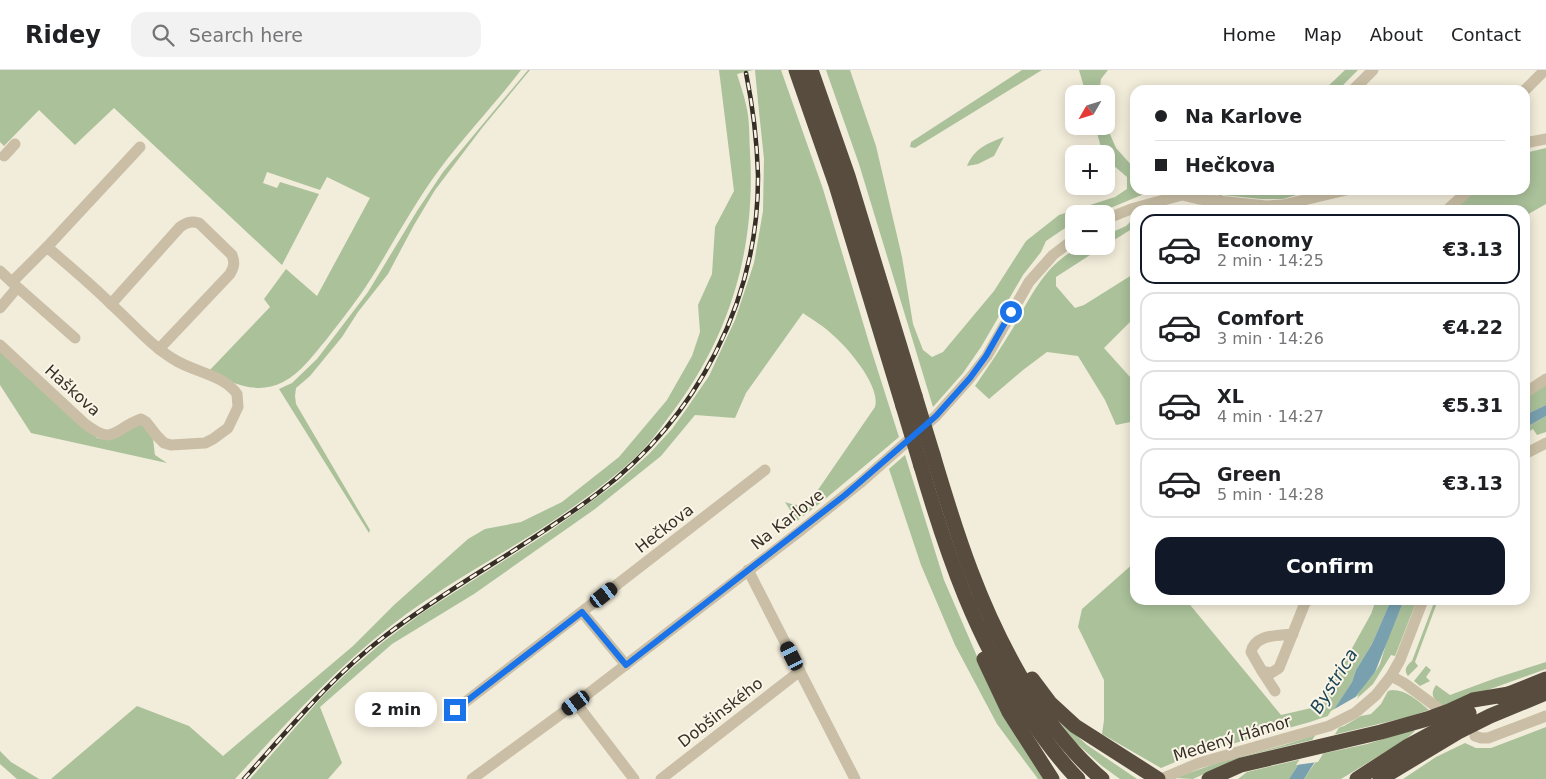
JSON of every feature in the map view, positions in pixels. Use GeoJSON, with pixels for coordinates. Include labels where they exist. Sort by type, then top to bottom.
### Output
{"type":"FeatureCollection","features":[{"type":"Feature","properties":{"kind":"highway"},"geometry":{"type":"LineString","coordinates":[[796,70],[836,186],[946,548],[959,584],[982,637],[1009,685],[1049,746],[1081,775],[1102,779]]}},
{"type":"Feature","properties":{"kind":"highway"},"geometry":{"type":"LineString","coordinates":[[811,70],[848,176],[966,563],[1006,652],[1041,710],[1064,742],[1081,775]]}},
{"type":"Feature","properties":{"kind":"highway"},"geometry":{"type":"LineString","coordinates":[[946,548],[949,576],[970,630],[1009,712],[1052,779]]}},
{"type":"Feature","properties":{"kind":"highway"},"geometry":{"type":"LineString","coordinates":[[984,605],[1023,666],[1050,703],[1068,720],[1094,739],[1160,779]]}},
{"type":"Feature","properties":{"kind":"highway"},"geometry":{"type":"LineString","coordinates":[[1357,779],[1408,746],[1452,721],[1546,679]]}},
{"type":"Feature","properties":{"kind":"highway"},"geometry":{"type":"LineString","coordinates":[[1209,779],[1241,765],[1329,745],[1427,719],[1473,700],[1509,694]]}},
{"type":"Feature","properties":{"kind":"highway"},"geometry":{"type":"LineString","coordinates":[[1393,776],[1458,732],[1490,716],[1546,694]]}},
{"type":"Feature","properties":{"kind":"highway"},"geometry":{"type":"LineString","coordinates":[[1380,779],[1393,776],[1462,737],[1546,701]]}},
{"type":"Feature","properties":{"kind":"street"},"geometry":{"type":"LineString","coordinates":[[1358,85],[1373,70]]}},
{"type":"Feature","properties":{"kind":"street"},"geometry":{"type":"LineString","coordinates":[[1530,85],[1545,70]]}},
{"type":"Feature","properties":{"kind":"street"},"geometry":{"type":"LineString","coordinates":[[1530,142],[1546,139]]}},
{"type":"Feature","properties":{"kind":"street"},"geometry":{"type":"LineString","coordinates":[[1,156],[15,144]]}},
{"type":"Feature","properties":{"kind":"street"},"geometry":{"type":"LineString","coordinates":[[14,283],[140,147]]}},
{"type":"Feature","properties":{"kind":"street"},"geometry":{"type":"LineString","coordinates":[[1145,205],[1179,195]]}},
{"type":"Feature","properties":{"kind":"street"},"geometry":{"type":"LineString","coordinates":[[1208,195],[1248,205]]}},
{"type":"Feature","properties":{"kind":"street"},"geometry":{"type":"LineString","coordinates":[[1287,205],[1326,195]]}},
{"type":"Feature","properties":{"kind":"street"},"geometry":{"type":"LineString","coordinates":[[1452,205],[1464,195]]}},
{"type":"Feature","properties":{"kind":"street"},"geometry":{"type":"LineString","coordinates":[[1115,216],[1130,209]]}},
{"type":"Feature","properties":{"kind":"street"},"geometry":{"type":"LineString","coordinates":[[111,304],[180,227],[192,221],[199,224],[232,255],[234,267],[230,274],[159,349]]}},
{"type":"Feature","properties":{"kind":"street","name":"Na Karlove"},"geometry":{"type":"LineString","coordinates":[[472,779],[626,665],[860,483],[936,416],[970,378],[986,356],[1029,282],[1053,255],[1065,246]]}},
{"type":"Feature","properties":{"kind":"street","name":"Haškova"},"geometry":{"type":"LineString","coordinates":[[0,345],[84,423],[95,432],[103,435],[110,436],[141,419],[146,422],[164,443],[204,443],[228,428],[238,407],[237,394],[228,384],[173,360],[46,247]]}},
{"type":"Feature","properties":{"kind":"street"},"geometry":{"type":"LineString","coordinates":[[0,271],[75,338]]}},
{"type":"Feature","properties":{"kind":"street"},"geometry":{"type":"LineString","coordinates":[[0,308],[16,289],[14,283]]}},
{"type":"Feature","properties":{"kind":"street"},"geometry":{"type":"LineString","coordinates":[[1530,390],[1546,379]]}},
{"type":"Feature","properties":{"kind":"street"},"geometry":{"type":"LineString","coordinates":[[1530,451],[1546,443]]}},
{"type":"Feature","properties":{"kind":"street","name":"Hečkova"},"geometry":{"type":"LineString","coordinates":[[455,710],[765,470]]}},
{"type":"Feature","properties":{"kind":"street"},"geometry":{"type":"LineString","coordinates":[[748,570],[855,779]]}},
{"type":"Feature","properties":{"kind":"street"},"geometry":{"type":"LineString","coordinates":[[1262,671],[1271,673],[1279,668],[1305,605]]}},
{"type":"Feature","properties":{"kind":"street","name":"Medený Hámor"},"geometry":{"type":"LineString","coordinates":[[1160,779],[1199,763],[1319,730],[1344,720],[1366,705],[1391,676],[1400,660],[1421,605]]}},
{"type":"Feature","properties":{"kind":"street"},"geometry":{"type":"LineString","coordinates":[[582,612],[626,665]]}},
{"type":"Feature","properties":{"kind":"street"},"geometry":{"type":"LineString","coordinates":[[1275,691],[1251,652],[1252,646],[1258,640],[1293,634]]}},
{"type":"Feature","properties":{"kind":"street","name":"Dobšinského"},"geometry":{"type":"LineString","coordinates":[[661,779],[800,671]]}},
{"type":"Feature","properties":{"kind":"street"},"geometry":{"type":"LineString","coordinates":[[1391,676],[1438,708]]}},
{"type":"Feature","properties":{"kind":"street"},"geometry":{"type":"LineString","coordinates":[[576,703],[634,779]]}},
{"type":"Feature","properties":{"kind":"street"},"geometry":{"type":"LineString","coordinates":[[1475,736],[1488,738],[1546,716]]}},
{"type":"Feature","properties":{"kind":"green space"},"geometry":{"type":"Polygon","coordinates":[[[0,70],[521,70],[439,170],[377,269],[326,340],[295,374],[283,382],[273,386],[254,388],[207,373],[270,307],[264,299],[286,269],[317,296],[370,198],[327,177],[320,190],[267,172],[263,183],[277,188],[280,182],[319,194],[282,265],[114,108],[75,145],[39,110],[4,146],[0,142],[0,70]]]}},
{"type":"Feature","properties":{"kind":"green space"},"geometry":{"type":"Polygon","coordinates":[[[528,70],[530,70],[482,128],[435,190],[388,274],[358,312],[342,337],[310,376],[296,388],[296,404],[370,530],[369,533],[279,389],[292,383],[317,359],[368,292],[443,172],[528,70]]]}},
{"type":"Feature","properties":{"kind":"green space"},"geometry":{"type":"Polygon","coordinates":[[[719,70],[753,70],[737,74],[749,123],[750,152],[751,189],[743,259],[734,293],[707,357],[689,388],[648,444],[617,473],[561,516],[439,592],[370,642],[291,718],[235,779],[51,779],[137,706],[189,726],[223,756],[353,646],[394,605],[468,539],[485,529],[521,522],[562,502],[619,457],[667,400],[692,356],[700,332],[698,305],[712,274],[715,227],[734,191],[719,70]]]}},
{"type":"Feature","properties":{"kind":"green space"},"geometry":{"type":"Polygon","coordinates":[[[755,70],[781,70],[823,189],[899,437],[797,521],[785,502],[802,505],[811,500],[875,407],[876,399],[869,379],[848,350],[827,330],[803,313],[746,393],[735,418],[695,415],[661,456],[595,509],[474,594],[392,644],[320,707],[342,763],[328,779],[250,779],[323,696],[383,642],[422,613],[549,532],[618,482],[649,454],[672,429],[685,411],[709,376],[735,320],[754,263],[763,211],[764,159],[755,70]]]}},
{"type":"Feature","properties":{"kind":"green space"},"geometry":{"type":"Polygon","coordinates":[[[826,70],[850,70],[876,146],[902,257],[913,324],[923,350],[932,357],[943,352],[994,291],[1026,241],[1059,215],[1065,213],[1065,228],[1046,241],[1041,252],[1023,275],[981,347],[963,373],[933,407],[859,164],[826,70]]]}},
{"type":"Feature","properties":{"kind":"green space"},"geometry":{"type":"Polygon","coordinates":[[[1022,70],[1042,70],[915,148],[910,147],[911,142],[1022,70]]]}},
{"type":"Feature","properties":{"kind":"green space"},"geometry":{"type":"Polygon","coordinates":[[[1079,70],[1108,70],[1101,79],[1100,85],[1083,85],[1079,70]]]}},
{"type":"Feature","properties":{"kind":"green space"},"geometry":{"type":"Polygon","coordinates":[[[1345,70],[1358,70],[1344,85],[1329,85],[1345,70]]]}},
{"type":"Feature","properties":{"kind":"green space"},"geometry":{"type":"Polygon","coordinates":[[[1098,135],[1110,135],[1115,145],[1100,145],[1098,135]]]}},
{"type":"Feature","properties":{"kind":"green space"},"geometry":{"type":"Polygon","coordinates":[[[1004,137],[994,156],[978,164],[967,166],[982,147],[1004,137]]]}},
{"type":"Feature","properties":{"kind":"green space"},"geometry":{"type":"Polygon","coordinates":[[[1115,146],[1130,164],[1130,195],[1142,195],[1115,206],[1090,205],[1115,197],[1127,189],[1127,177],[1115,167],[1115,146]]]}},
{"type":"Feature","properties":{"kind":"green space"},"geometry":{"type":"Polygon","coordinates":[[[1546,148],[1546,204],[1530,213],[1530,205],[1459,205],[1469,195],[1530,195],[1530,152],[1546,148]]]}},
{"type":"Feature","properties":{"kind":"green space"},"geometry":{"type":"Polygon","coordinates":[[[1223,195],[1296,195],[1283,199],[1223,195]]]}},
{"type":"Feature","properties":{"kind":"green space"},"geometry":{"type":"Polygon","coordinates":[[[1130,222],[1130,230],[1115,239],[1115,231],[1130,222]]]}},
{"type":"Feature","properties":{"kind":"green space"},"geometry":{"type":"Polygon","coordinates":[[[1066,255],[1090,255],[1056,277],[1056,286],[1075,308],[1084,305],[1130,276],[1130,322],[1104,348],[1130,377],[1130,422],[1116,425],[1105,400],[1078,356],[1047,352],[989,399],[975,386],[1033,292],[1059,261],[1066,255]]]}},
{"type":"Feature","properties":{"kind":"green space"},"geometry":{"type":"Polygon","coordinates":[[[0,351],[97,438],[108,440],[138,423],[147,428],[152,435],[155,455],[167,463],[31,433],[0,385],[0,351]]]}},
{"type":"Feature","properties":{"kind":"green space"},"geometry":{"type":"Polygon","coordinates":[[[1546,384],[1546,405],[1530,413],[1530,395],[1546,384]]]}},
{"type":"Feature","properties":{"kind":"green space"},"geometry":{"type":"Polygon","coordinates":[[[1546,416],[1546,432],[1537,435],[1533,429],[1530,431],[1530,425],[1546,416]]]}},
{"type":"Feature","properties":{"kind":"green space"},"geometry":{"type":"Polygon","coordinates":[[[905,455],[944,580],[979,661],[1045,779],[1038,779],[997,724],[955,645],[921,565],[889,469],[905,455]]]}},
{"type":"Feature","properties":{"kind":"green space"},"geometry":{"type":"Polygon","coordinates":[[[1130,566],[1130,605],[1190,605],[1281,715],[1320,706],[1374,605],[1389,605],[1372,644],[1356,670],[1352,682],[1331,715],[1192,755],[1161,768],[1102,734],[1104,680],[1078,627],[1082,609],[1130,566]]]}},
{"type":"Feature","properties":{"kind":"green space"},"geometry":{"type":"Polygon","coordinates":[[[1402,605],[1415,605],[1395,656],[1391,655],[1373,684],[1351,704],[1380,664],[1402,605]]]}},
{"type":"Feature","properties":{"kind":"green space"},"geometry":{"type":"Polygon","coordinates":[[[1433,605],[1436,605],[1415,662],[1418,666],[1408,676],[1406,668],[1412,661],[1433,605]]]}},
{"type":"Feature","properties":{"kind":"green space"},"geometry":{"type":"Polygon","coordinates":[[[1546,662],[1546,669],[1443,706],[1433,695],[1436,685],[1450,695],[1546,662]]]}},
{"type":"Feature","properties":{"kind":"green space"},"geometry":{"type":"Polygon","coordinates":[[[1426,666],[1431,670],[1426,677],[1430,681],[1420,686],[1414,681],[1426,666]]]}},
{"type":"Feature","properties":{"kind":"green space"},"geometry":{"type":"Polygon","coordinates":[[[1392,690],[1407,694],[1429,710],[1408,717],[1241,757],[1193,779],[1175,778],[1220,762],[1284,745],[1344,726],[1361,716],[1371,714],[1381,704],[1388,691],[1392,690]]]}},
{"type":"Feature","properties":{"kind":"green space"},"geometry":{"type":"Polygon","coordinates":[[[1056,717],[1087,745],[1137,779],[1120,779],[1102,766],[1074,741],[1056,717]]]}},
{"type":"Feature","properties":{"kind":"green space"},"geometry":{"type":"Polygon","coordinates":[[[1546,727],[1546,779],[1403,779],[1436,757],[1465,743],[1476,748],[1491,748],[1546,727]]]}},
{"type":"Feature","properties":{"kind":"green space"},"geometry":{"type":"Polygon","coordinates":[[[1415,731],[1405,740],[1341,779],[1304,779],[1321,754],[1367,744],[1415,731]]]}},
{"type":"Feature","properties":{"kind":"green space"},"geometry":{"type":"Polygon","coordinates":[[[0,751],[11,762],[39,779],[17,779],[0,764],[0,751]]]}},
{"type":"Feature","properties":{"kind":"green space"},"geometry":{"type":"Polygon","coordinates":[[[1302,759],[1289,779],[1238,779],[1247,772],[1302,759]]]}},
{"type":"Feature","properties":{"kind":"water"},"geometry":{"type":"Polygon","coordinates":[[[1546,405],[1546,416],[1530,425],[1530,413],[1546,405]]]}},
{"type":"Feature","properties":{"kind":"water"},"geometry":{"type":"Polygon","coordinates":[[[1389,605],[1402,605],[1375,672],[1357,695],[1304,779],[1289,779],[1352,682],[1356,670],[1372,644],[1389,605]]]}},
{"type":"Feature","properties":{"kind":"pier"},"geometry":{"type":"Polygon","coordinates":[[[1359,695],[1318,762],[1296,765],[1331,711],[1359,695]]]}},
{"type":"Feature","properties":{"kind":"railway"},"geometry":{"type":"LineString","coordinates":[[244,779],[311,704],[365,652],[411,617],[546,530],[598,493],[633,463],[665,429],[692,392],[716,353],[734,311],[747,267],[755,221],[758,175],[757,150],[753,111],[746,73]]}},
{"type":"Feature","properties":{"kind":"route"},"geometry":{"type":"LineString","coordinates":[[455,710],[582,612],[626,665],[845,495],[936,416],[956,395],[986,356],[1011,312]]}},
{"type":"Feature","properties":{"kind":"water label","name":"Bystrica"},"geometry":{"type":"Point","coordinates":[1334,681]}}]}
